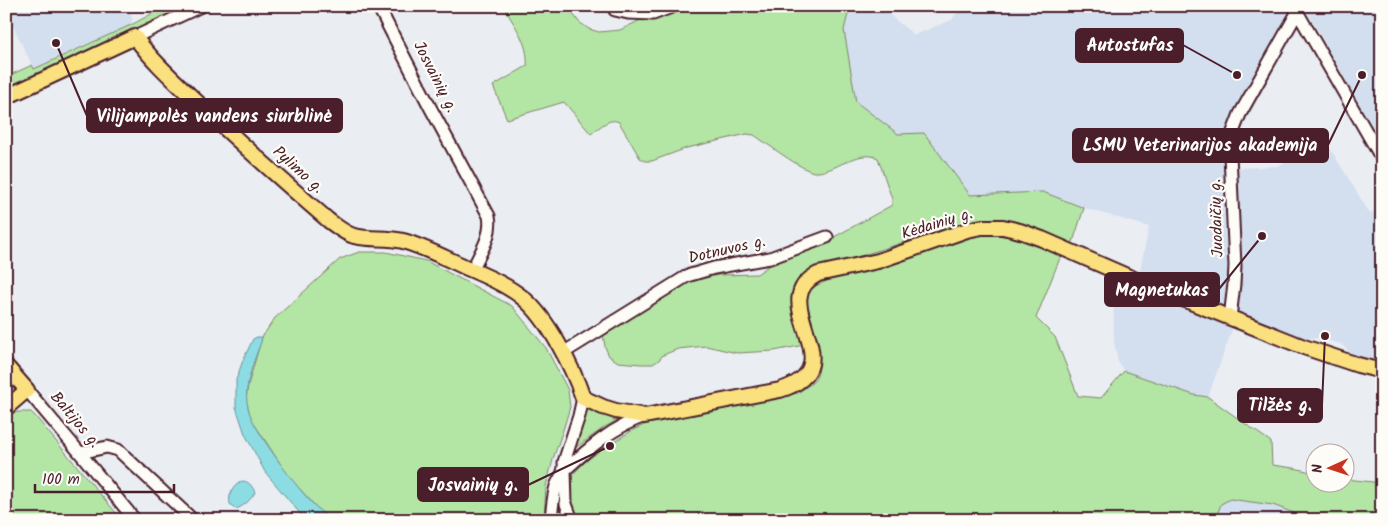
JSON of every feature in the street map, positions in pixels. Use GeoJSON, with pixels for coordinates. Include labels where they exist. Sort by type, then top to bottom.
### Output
{"type":"FeatureCollection","features":[{"type":"Feature","properties":{"kind":"main road"},"geometry":{"type":"LineString","coordinates":[[6,97],[136,37]]}},
{"type":"Feature","properties":{"kind":"main road","name":"Pylimo g."},"geometry":{"type":"LineString","coordinates":[[136,37],[162,68],[213,117],[276,175],[342,230],[358,237],[390,239],[419,246],[472,270]]}},
{"type":"Feature","properties":{"kind":"main road","name":"Kėdainių g."},"geometry":{"type":"LineString","coordinates":[[645,416],[780,390],[800,382],[812,363],[811,347],[800,312],[799,301],[800,292],[810,278],[818,274],[878,261],[966,230],[982,227],[1003,227],[1020,231],[1145,284],[1330,357],[1382,371]]}},
{"type":"Feature","properties":{"kind":"main road"},"geometry":{"type":"LineString","coordinates":[[472,270],[515,292],[533,308],[547,326],[563,353],[583,398],[602,407],[645,416]]}},
{"type":"Feature","properties":{"kind":"main road","name":"Baltijos g."},"geometry":{"type":"LineString","coordinates":[[6,366],[27,390]]}},
{"type":"Feature","properties":{"kind":"main road"},"geometry":{"type":"LineString","coordinates":[[6,408],[27,390]]}},
{"type":"Feature","properties":{"kind":"street"},"geometry":{"type":"LineString","coordinates":[[136,37],[201,6]]}},
{"type":"Feature","properties":{"kind":"street","name":"Josvainių g."},"geometry":{"type":"LineString","coordinates":[[378,6],[489,216],[490,228],[488,236],[472,270]]}},
{"type":"Feature","properties":{"kind":"street"},"geometry":{"type":"LineString","coordinates":[[615,8],[628,13],[652,14],[674,6]]}},
{"type":"Feature","properties":{"kind":"street"},"geometry":{"type":"LineString","coordinates":[[1296,9],[1382,159]]}},
{"type":"Feature","properties":{"kind":"street","name":"Juodaičių g."},"geometry":{"type":"LineString","coordinates":[[1230,318],[1235,266],[1230,154],[1232,132],[1296,9]]}},
{"type":"Feature","properties":{"kind":"street","name":"Dotnuvos g."},"geometry":{"type":"LineString","coordinates":[[563,353],[687,276],[714,268],[770,258],[827,237]]}},
{"type":"Feature","properties":{"kind":"street","name":"Baltijos g."},"geometry":{"type":"LineString","coordinates":[[27,390],[135,520]]}},
{"type":"Feature","properties":{"kind":"street"},"geometry":{"type":"LineString","coordinates":[[572,520],[566,504],[564,462],[583,398]]}},
{"type":"Feature","properties":{"kind":"street"},"geometry":{"type":"LineString","coordinates":[[551,520],[553,497],[564,470],[597,442],[621,425],[645,416]]}},
{"type":"Feature","properties":{"kind":"street"},"geometry":{"type":"LineString","coordinates":[[80,453],[107,447],[118,450],[193,520]]}},
{"type":"Feature","properties":{"kind":"shaded area"},"geometry":{"type":"Polygon","coordinates":[[[6,6],[129,6],[133,24],[34,69],[6,12],[6,6]]]}},
{"type":"Feature","properties":{"kind":"shaded area"},"geometry":{"type":"Polygon","coordinates":[[[850,6],[879,6],[914,35],[952,20],[961,6],[1285,6],[1296,27],[1237,138],[1237,168],[1277,166],[1325,140],[1370,214],[1382,206],[1382,363],[1354,356],[1341,344],[1318,338],[1303,338],[1139,275],[1149,227],[1084,208],[1043,192],[970,195],[924,133],[898,134],[856,102],[844,30],[850,6]]]}},
{"type":"Feature","properties":{"kind":"shaded area"},"geometry":{"type":"Polygon","coordinates":[[[1304,6],[1382,6],[1382,144],[1304,6]]]}},
{"type":"Feature","properties":{"kind":"shaded area"},"geometry":{"type":"Polygon","coordinates":[[[1113,277],[1233,327],[1208,397],[1194,395],[1124,371],[1118,362],[1114,341],[1113,277]]]}},
{"type":"Feature","properties":{"kind":"shaded area"},"geometry":{"type":"Polygon","coordinates":[[[1230,499],[1273,505],[1312,520],[1215,520],[1221,503],[1230,499]]]}},
{"type":"Feature","properties":{"kind":"green space"},"geometry":{"type":"Polygon","coordinates":[[[166,6],[189,6],[6,89],[6,77],[32,65],[34,69],[133,24],[166,6]]]}},
{"type":"Feature","properties":{"kind":"green space"},"geometry":{"type":"Polygon","coordinates":[[[503,6],[567,6],[579,22],[589,29],[599,32],[620,30],[653,14],[681,6],[850,6],[844,30],[856,102],[898,134],[924,133],[970,195],[1043,192],[1084,208],[1072,245],[1014,221],[992,220],[957,226],[821,268],[807,277],[804,345],[774,351],[737,353],[706,346],[678,349],[663,355],[653,364],[618,362],[609,356],[603,334],[672,290],[690,281],[718,275],[757,274],[774,262],[827,241],[892,205],[892,199],[878,158],[870,156],[862,156],[822,172],[814,172],[793,162],[754,135],[747,134],[687,148],[652,161],[645,161],[640,158],[619,122],[608,122],[591,134],[564,102],[507,119],[493,86],[527,66],[527,58],[520,34],[503,6]]]}},
{"type":"Feature","properties":{"kind":"green space"},"geometry":{"type":"Polygon","coordinates":[[[997,235],[1062,253],[1036,318],[1055,337],[1078,396],[1101,398],[1124,371],[1194,395],[1208,397],[1271,442],[1272,465],[1306,471],[1306,494],[1356,494],[1356,480],[1382,483],[1382,520],[1312,520],[1273,505],[1230,499],[1221,504],[1215,520],[557,520],[561,498],[570,477],[602,449],[633,430],[662,417],[798,393],[814,381],[818,373],[819,353],[806,300],[813,287],[840,275],[968,236],[997,235]]]}},
{"type":"Feature","properties":{"kind":"green space"},"geometry":{"type":"Polygon","coordinates":[[[359,252],[386,252],[426,261],[512,306],[546,348],[568,390],[570,407],[546,486],[544,520],[330,520],[289,477],[251,419],[246,400],[248,385],[262,337],[275,318],[340,259],[359,252]]]}},
{"type":"Feature","properties":{"kind":"green space"},"geometry":{"type":"Polygon","coordinates":[[[588,407],[619,417],[619,419],[575,448],[574,447],[588,407]]]}},
{"type":"Feature","properties":{"kind":"green space"},"geometry":{"type":"Polygon","coordinates":[[[18,412],[31,412],[35,416],[122,520],[6,520],[6,417],[18,412]]]}},
{"type":"Feature","properties":{"kind":"water"},"geometry":{"type":"Polygon","coordinates":[[[262,337],[246,395],[254,424],[303,493],[330,520],[307,520],[303,517],[265,472],[245,434],[236,407],[236,380],[253,339],[262,337]]]}},
{"type":"Feature","properties":{"kind":"water"},"geometry":{"type":"Polygon","coordinates":[[[242,481],[250,484],[255,492],[247,502],[236,509],[230,504],[230,497],[236,485],[242,481]]]}},
{"type":"Feature","properties":{"kind":"place","name":"Vilijampolės vandens siurblinė"},"geometry":{"type":"Point","coordinates":[56,43]}},
{"type":"Feature","properties":{"kind":"place","name":"Autostufas"},"geometry":{"type":"Point","coordinates":[1237,75]}},
{"type":"Feature","properties":{"kind":"place","name":"LSMU Veterinarijos akademija"},"geometry":{"type":"Point","coordinates":[1362,75]}},
{"type":"Feature","properties":{"kind":"place","name":"Magnetukas"},"geometry":{"type":"Point","coordinates":[1262,236]}},
{"type":"Feature","properties":{"kind":"place","name":"Tilžės g."},"geometry":{"type":"Point","coordinates":[1325,336]}},
{"type":"Feature","properties":{"kind":"place","name":"Josvainių g."},"geometry":{"type":"Point","coordinates":[610,446]}}]}
